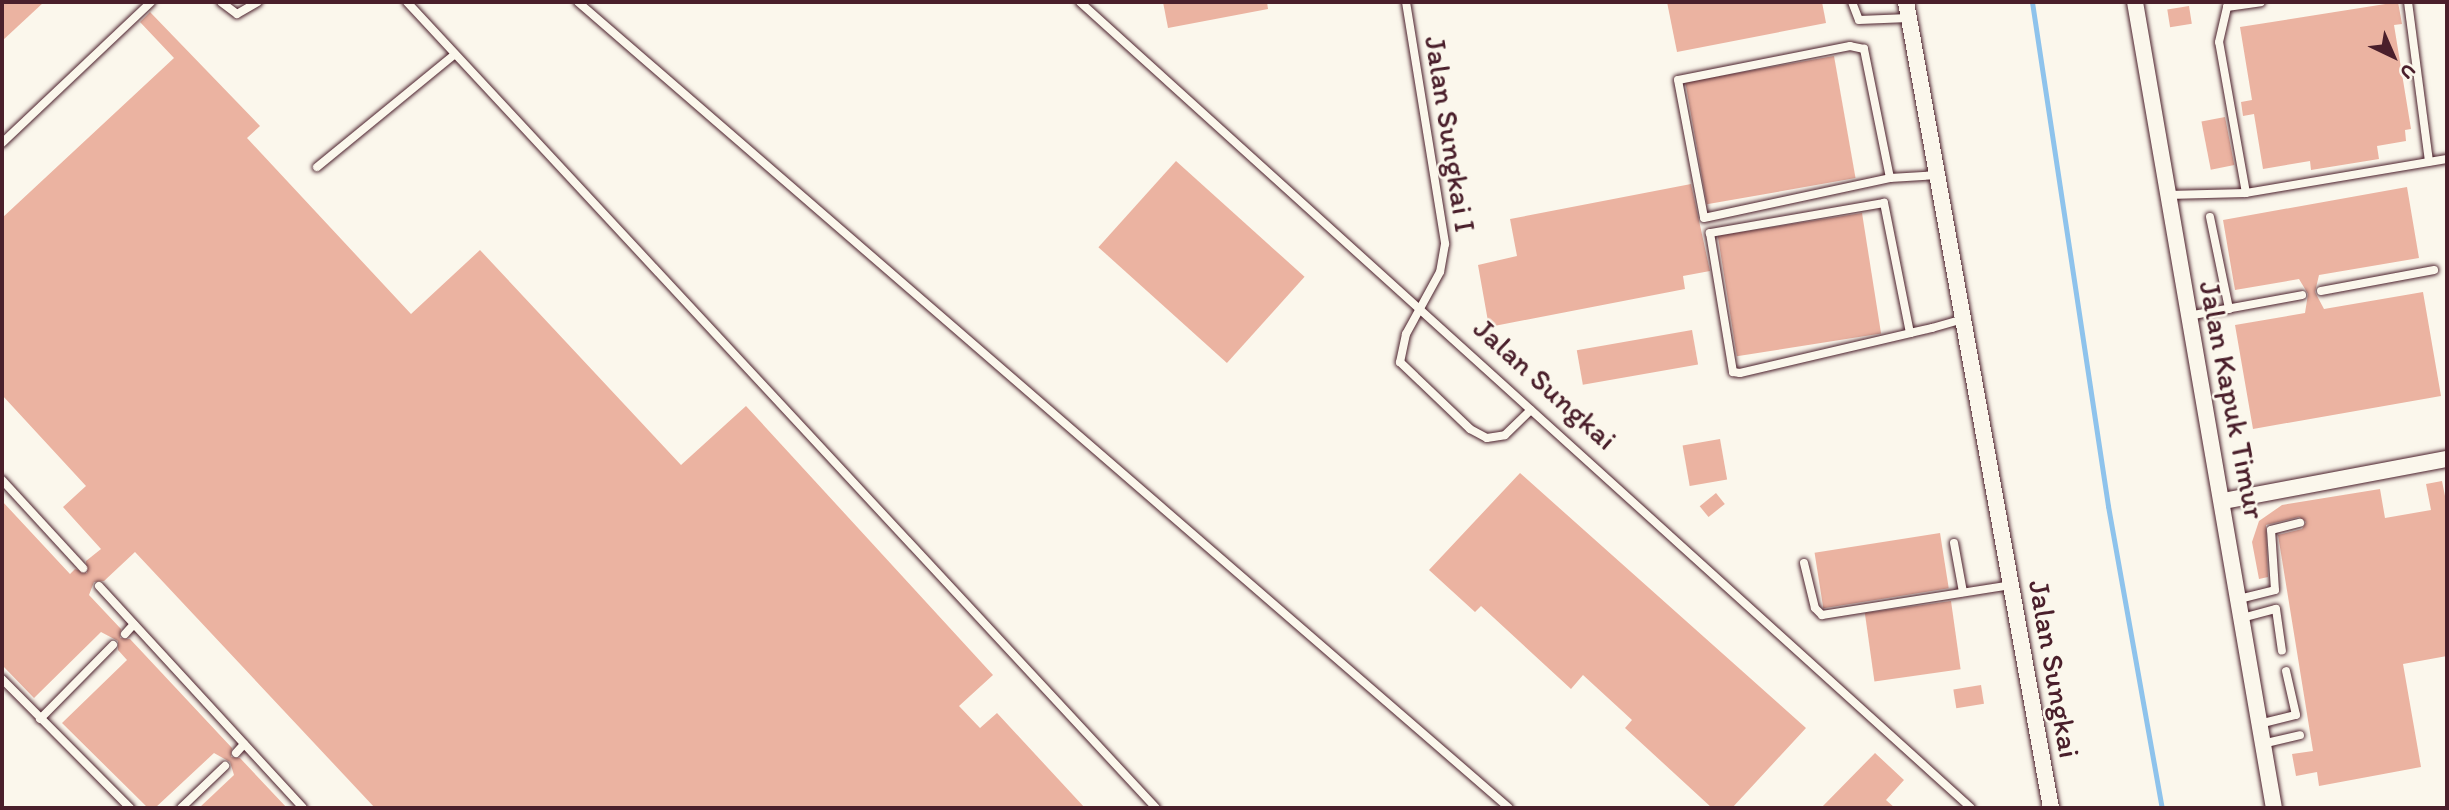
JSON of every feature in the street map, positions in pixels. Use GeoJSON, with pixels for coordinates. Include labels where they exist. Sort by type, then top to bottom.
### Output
{"type":"FeatureCollection","features":[{"type":"Feature","properties":{"kind":"street","name":"Jalan Kapuk Timur"},"geometry":{"type":"LineString","coordinates":[[2135,2],[2165,195],[2224,501],[2274,808]]}},
{"type":"Feature","properties":{"kind":"street","name":"Jalan Sungkai"},"geometry":{"type":"LineString","coordinates":[[1908,10],[1938,175],[1960,320],[2051,808]]}},
{"type":"Feature","properties":{"kind":"street"},"geometry":{"type":"LineString","coordinates":[[2224,501],[2447,459]]}},
{"type":"Feature","properties":{"kind":"lane"},"geometry":{"type":"LineString","coordinates":[[2,129],[5,139],[151,2]]}},
{"type":"Feature","properties":{"kind":"lane"},"geometry":{"type":"LineString","coordinates":[[221,2],[237,14],[258,2]]}},
{"type":"Feature","properties":{"kind":"lane"},"geometry":{"type":"LineString","coordinates":[[407,2],[1156,808]]}},
{"type":"Feature","properties":{"kind":"lane"},"geometry":{"type":"LineString","coordinates":[[578,2],[1509,808]]}},
{"type":"Feature","properties":{"kind":"lane","name":"Jalan Sungkai"},"geometry":{"type":"LineString","coordinates":[[1080,2],[1971,808]]}},
{"type":"Feature","properties":{"kind":"lane","name":"Jalan Sungkai I"},"geometry":{"type":"LineString","coordinates":[[1406,2],[1445,244],[1440,272],[1400,349],[1400,362],[1469,429],[1488,438],[1505,435],[1531,410]]}},
{"type":"Feature","properties":{"kind":"lane"},"geometry":{"type":"LineString","coordinates":[[1852,2],[1859,20],[1908,10]]}},
{"type":"Feature","properties":{"kind":"lane"},"geometry":{"type":"LineString","coordinates":[[2246,193],[2219,42],[2227,6],[2261,2]]}},
{"type":"Feature","properties":{"kind":"lane"},"geometry":{"type":"LineString","coordinates":[[2408,2],[2429,162]]}},
{"type":"Feature","properties":{"kind":"lane"},"geometry":{"type":"LineString","coordinates":[[1890,178],[1864,49],[1850,46],[1678,80],[1704,218],[1890,178],[1938,175]]}},
{"type":"Feature","properties":{"kind":"lane"},"geometry":{"type":"LineString","coordinates":[[317,167],[455,54]]}},
{"type":"Feature","properties":{"kind":"lane"},"geometry":{"type":"LineString","coordinates":[[2165,195],[2246,193],[2447,159]]}},
{"type":"Feature","properties":{"kind":"lane"},"geometry":{"type":"LineString","coordinates":[[1910,333],[1884,203],[1710,233],[1707,241],[1733,372],[1910,333],[1960,320]]}},
{"type":"Feature","properties":{"kind":"lane"},"geometry":{"type":"LineString","coordinates":[[2210,217],[2229,309]]}},
{"type":"Feature","properties":{"kind":"lane"},"geometry":{"type":"LineString","coordinates":[[2321,291],[2434,270]]}},
{"type":"Feature","properties":{"kind":"lane"},"geometry":{"type":"LineString","coordinates":[[2188,316],[2302,295]]}},
{"type":"Feature","properties":{"kind":"lane"},"geometry":{"type":"LineString","coordinates":[[2,480],[83,568]]}},
{"type":"Feature","properties":{"kind":"lane"},"geometry":{"type":"LineString","coordinates":[[2239,599],[2275,590],[2268,538],[2271,530],[2300,523]]}},
{"type":"Feature","properties":{"kind":"lane"},"geometry":{"type":"LineString","coordinates":[[1954,542],[1963,592]]}},
{"type":"Feature","properties":{"kind":"lane"},"geometry":{"type":"LineString","coordinates":[[1804,563],[1815,608],[1822,615],[2011,584]]}},
{"type":"Feature","properties":{"kind":"lane"},"geometry":{"type":"LineString","coordinates":[[99,586],[303,808]]}},
{"type":"Feature","properties":{"kind":"lane"},"geometry":{"type":"LineString","coordinates":[[2242,618],[2276,609],[2282,651]]}},
{"type":"Feature","properties":{"kind":"lane"},"geometry":{"type":"LineString","coordinates":[[125,634],[134,624]]}},
{"type":"Feature","properties":{"kind":"lane"},"geometry":{"type":"LineString","coordinates":[[40,719],[113,645]]}},
{"type":"Feature","properties":{"kind":"lane"},"geometry":{"type":"LineString","coordinates":[[2259,724],[2296,715],[2286,671]]}},
{"type":"Feature","properties":{"kind":"lane"},"geometry":{"type":"LineString","coordinates":[[2,679],[130,808]]}},
{"type":"Feature","properties":{"kind":"lane"},"geometry":{"type":"LineString","coordinates":[[2262,744],[2300,735]]}},
{"type":"Feature","properties":{"kind":"lane"},"geometry":{"type":"LineString","coordinates":[[236,753],[244,744]]}},
{"type":"Feature","properties":{"kind":"lane"},"geometry":{"type":"LineString","coordinates":[[181,808],[225,766]]}},
{"type":"Feature","properties":{"kind":"building"},"geometry":{"type":"Polygon","coordinates":[[[2,2],[44,2],[2,41],[2,2]]]}},
{"type":"Feature","properties":{"kind":"building"},"geometry":{"type":"Polygon","coordinates":[[[1163,2],[1267,2],[1268,9],[1168,28],[1163,2]]]}},
{"type":"Feature","properties":{"kind":"building"},"geometry":{"type":"Polygon","coordinates":[[[1667,2],[1822,2],[1826,23],[1677,52],[1667,2]]]}},
{"type":"Feature","properties":{"kind":"building"},"geometry":{"type":"Polygon","coordinates":[[[2398,2],[2402,24],[2394,25],[2411,129],[2405,130],[2406,141],[2377,146],[2379,159],[2311,170],[2310,161],[2263,169],[2254,114],[2243,116],[2241,102],[2252,100],[2240,27],[2398,2]]]}},
{"type":"Feature","properties":{"kind":"building"},"geometry":{"type":"Polygon","coordinates":[[[2189,6],[2192,24],[2170,27],[2167,9],[2189,6]]]}},
{"type":"Feature","properties":{"kind":"building"},"geometry":{"type":"Polygon","coordinates":[[[150,12],[260,126],[247,138],[411,314],[480,250],[681,465],[746,406],[993,675],[959,706],[980,728],[997,713],[1085,808],[375,808],[135,552],[104,581],[94,582],[89,595],[121,629],[120,638],[130,639],[232,748],[231,757],[240,758],[287,808],[199,808],[234,775],[230,762],[214,753],[155,808],[148,808],[62,723],[127,660],[118,650],[118,641],[101,632],[34,698],[2,665],[2,501],[70,574],[75,569],[87,573],[86,561],[101,549],[63,507],[86,486],[2,395],[2,218],[174,58],[140,22],[150,12]]]}},
{"type":"Feature","properties":{"kind":"building"},"geometry":{"type":"Polygon","coordinates":[[[1834,56],[1856,178],[1707,204],[1685,82],[1834,56]]]}},
{"type":"Feature","properties":{"kind":"building"},"geometry":{"type":"Polygon","coordinates":[[[2225,117],[2234,165],[2211,170],[2201,122],[2225,117]]]}},
{"type":"Feature","properties":{"kind":"building"},"geometry":{"type":"Polygon","coordinates":[[[1176,161],[1305,277],[1227,363],[1098,247],[1176,161]]]}},
{"type":"Feature","properties":{"kind":"building"},"geometry":{"type":"Polygon","coordinates":[[[1691,184],[1710,271],[1683,276],[1685,289],[1489,327],[1478,265],[1517,256],[1510,219],[1691,184]]]}},
{"type":"Feature","properties":{"kind":"building"},"geometry":{"type":"Polygon","coordinates":[[[2407,187],[2419,258],[2319,275],[2315,292],[2324,309],[2423,292],[2441,396],[2253,429],[2235,325],[2305,313],[2308,294],[2299,279],[2235,290],[2223,220],[2407,187]]]}},
{"type":"Feature","properties":{"kind":"building"},"geometry":{"type":"Polygon","coordinates":[[[1862,213],[1881,333],[1737,356],[1718,236],[1862,213]]]}},
{"type":"Feature","properties":{"kind":"building"},"geometry":{"type":"Polygon","coordinates":[[[1692,330],[1698,364],[1583,385],[1577,350],[1692,330]]]}},
{"type":"Feature","properties":{"kind":"building"},"geometry":{"type":"Polygon","coordinates":[[[1720,439],[1727,479],[1690,486],[1683,446],[1720,439]]]}},
{"type":"Feature","properties":{"kind":"building"},"geometry":{"type":"Polygon","coordinates":[[[1520,473],[1806,728],[1732,808],[1712,808],[1625,728],[1632,720],[1583,675],[1571,689],[1481,606],[1475,612],[1429,570],[1520,473]]]}},
{"type":"Feature","properties":{"kind":"building"},"geometry":{"type":"Polygon","coordinates":[[[2442,481],[2447,506],[2447,656],[2403,664],[2421,767],[2319,786],[2317,772],[2296,776],[2292,754],[2313,751],[2278,535],[2302,529],[2306,522],[2299,517],[2266,525],[2268,577],[2259,579],[2252,542],[2259,521],[2282,505],[2380,489],[2385,518],[2431,510],[2426,484],[2442,481]]]}},
{"type":"Feature","properties":{"kind":"building"},"geometry":{"type":"Polygon","coordinates":[[[1716,493],[1725,504],[1708,517],[1700,506],[1716,493]]]}},
{"type":"Feature","properties":{"kind":"building"},"geometry":{"type":"Polygon","coordinates":[[[1940,533],[1949,588],[1823,608],[1815,553],[1940,533]]]}},
{"type":"Feature","properties":{"kind":"building"},"geometry":{"type":"Polygon","coordinates":[[[1951,601],[1961,669],[1874,681],[1865,613],[1951,601]]]}},
{"type":"Feature","properties":{"kind":"building"},"geometry":{"type":"Polygon","coordinates":[[[1981,685],[1984,704],[1956,708],[1953,689],[1981,685]]]}},
{"type":"Feature","properties":{"kind":"building"},"geometry":{"type":"Polygon","coordinates":[[[1875,753],[1904,780],[1886,800],[1895,808],[1821,808],[1875,753]]]}},
{"type":"Feature","properties":{"kind":"waterway"},"geometry":{"type":"LineString","coordinates":[[2032,2],[2108,506],[2162,808]]}}]}
